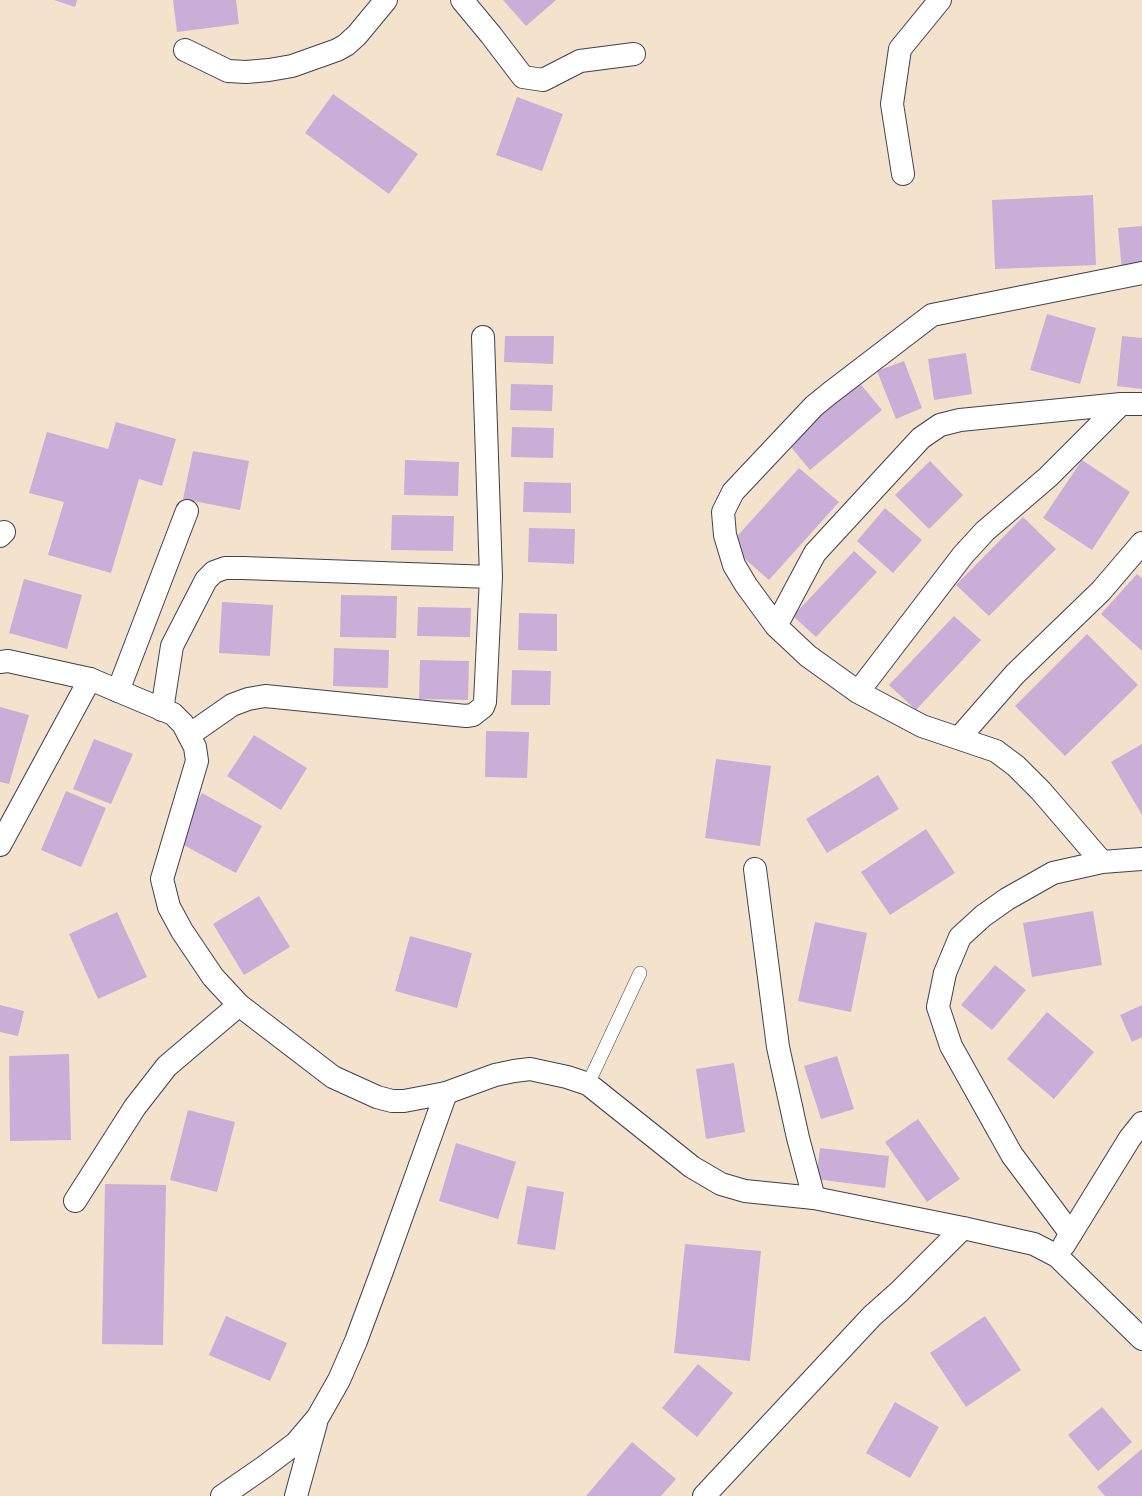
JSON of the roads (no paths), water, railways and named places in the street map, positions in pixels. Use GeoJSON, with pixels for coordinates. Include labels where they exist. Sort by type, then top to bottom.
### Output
{"type":"FeatureCollection","features":[{"type":"Feature","properties":{"kind":"street"},"geometry":{"type":"LineString","coordinates":[[185,50],[228,71],[254,72],[292,66],[330,53],[346,45],[357,35],[386,0]]}},
{"type":"Feature","properties":{"kind":"street"},"geometry":{"type":"LineString","coordinates":[[462,0],[491,35],[523,78],[543,80],[580,61],[634,54]]}},
{"type":"Feature","properties":{"kind":"street"},"geometry":{"type":"LineString","coordinates":[[903,174],[892,104],[900,49],[940,0]]}},
{"type":"Feature","properties":{"kind":"street"},"geometry":{"type":"LineString","coordinates":[[1102,862],[1041,791],[1016,766],[996,751],[922,726],[858,692],[808,656],[776,626],[746,585],[734,565],[724,536],[723,512],[734,492],[814,406],[932,315],[1142,273]]}},
{"type":"Feature","properties":{"kind":"street"},"geometry":{"type":"LineString","coordinates":[[189,735],[232,705],[248,699],[265,696],[466,716],[473,715],[480,711],[485,702],[491,577],[483,337]]}},
{"type":"Feature","properties":{"kind":"street"},"geometry":{"type":"LineString","coordinates":[[776,626],[815,553],[921,438],[940,425],[960,420],[1132,404]]}},
{"type":"Feature","properties":{"kind":"street"},"geometry":{"type":"LineString","coordinates":[[858,692],[963,555],[985,531],[1132,404]]}},
{"type":"Feature","properties":{"kind":"street"},"geometry":{"type":"LineString","coordinates":[[118,691],[187,511]]}},
{"type":"Feature","properties":{"kind":"street"},"geometry":{"type":"LineString","coordinates":[[959,738],[1015,674],[1101,591],[1142,543]]}},
{"type":"Feature","properties":{"kind":"street"},"geometry":{"type":"LineString","coordinates":[[162,710],[172,646],[206,580],[214,572],[225,568],[243,568],[491,577]]}},
{"type":"Feature","properties":{"kind":"street"},"geometry":{"type":"LineString","coordinates":[[0,652],[45,669]]}},
{"type":"Feature","properties":{"kind":"street"},"geometry":{"type":"LineString","coordinates":[[0,662],[8,662],[90,679],[173,714],[183,724],[195,748],[197,761],[162,879],[169,907],[182,931],[214,977],[239,1005],[333,1077],[377,1098],[398,1101],[446,1094],[495,1075],[514,1071],[530,1069],[567,1077],[588,1084],[692,1168],[721,1184],[745,1191],[814,1198],[1034,1244],[1057,1256],[1142,1339]]}},
{"type":"Feature","properties":{"kind":"street"},"geometry":{"type":"LineString","coordinates":[[0,845],[90,679]]}},
{"type":"Feature","properties":{"kind":"street"},"geometry":{"type":"LineString","coordinates":[[1071,1234],[1008,1148],[951,1046],[944,1030],[938,1007],[945,973],[960,937],[983,916],[1006,899],[1053,873],[1102,862],[1142,859]]}},
{"type":"Feature","properties":{"kind":"street"},"geometry":{"type":"LineString","coordinates":[[754,869],[778,1047],[798,1138],[814,1198]]}},
{"type":"Feature","properties":{"kind":"street"},"geometry":{"type":"LineString","coordinates":[[75,1201],[135,1107],[168,1066],[239,1005]]}},
{"type":"Feature","properties":{"kind":"street"},"geometry":{"type":"LineString","coordinates":[[222,1496],[296,1443],[318,1416],[339,1380],[356,1341],[446,1094]]}},
{"type":"Feature","properties":{"kind":"street"},"geometry":{"type":"LineString","coordinates":[[1057,1256],[1130,1138],[1142,1123]]}},
{"type":"Feature","properties":{"kind":"street"},"geometry":{"type":"LineString","coordinates":[[704,1496],[872,1316],[899,1292],[963,1228]]}},
{"type":"Feature","properties":{"kind":"street"},"geometry":{"type":"LineString","coordinates":[[296,1496],[318,1416]]}},
{"type":"Feature","properties":{"kind":"lane"},"geometry":{"type":"LineString","coordinates":[[588,1084],[640,973]]}}]}
